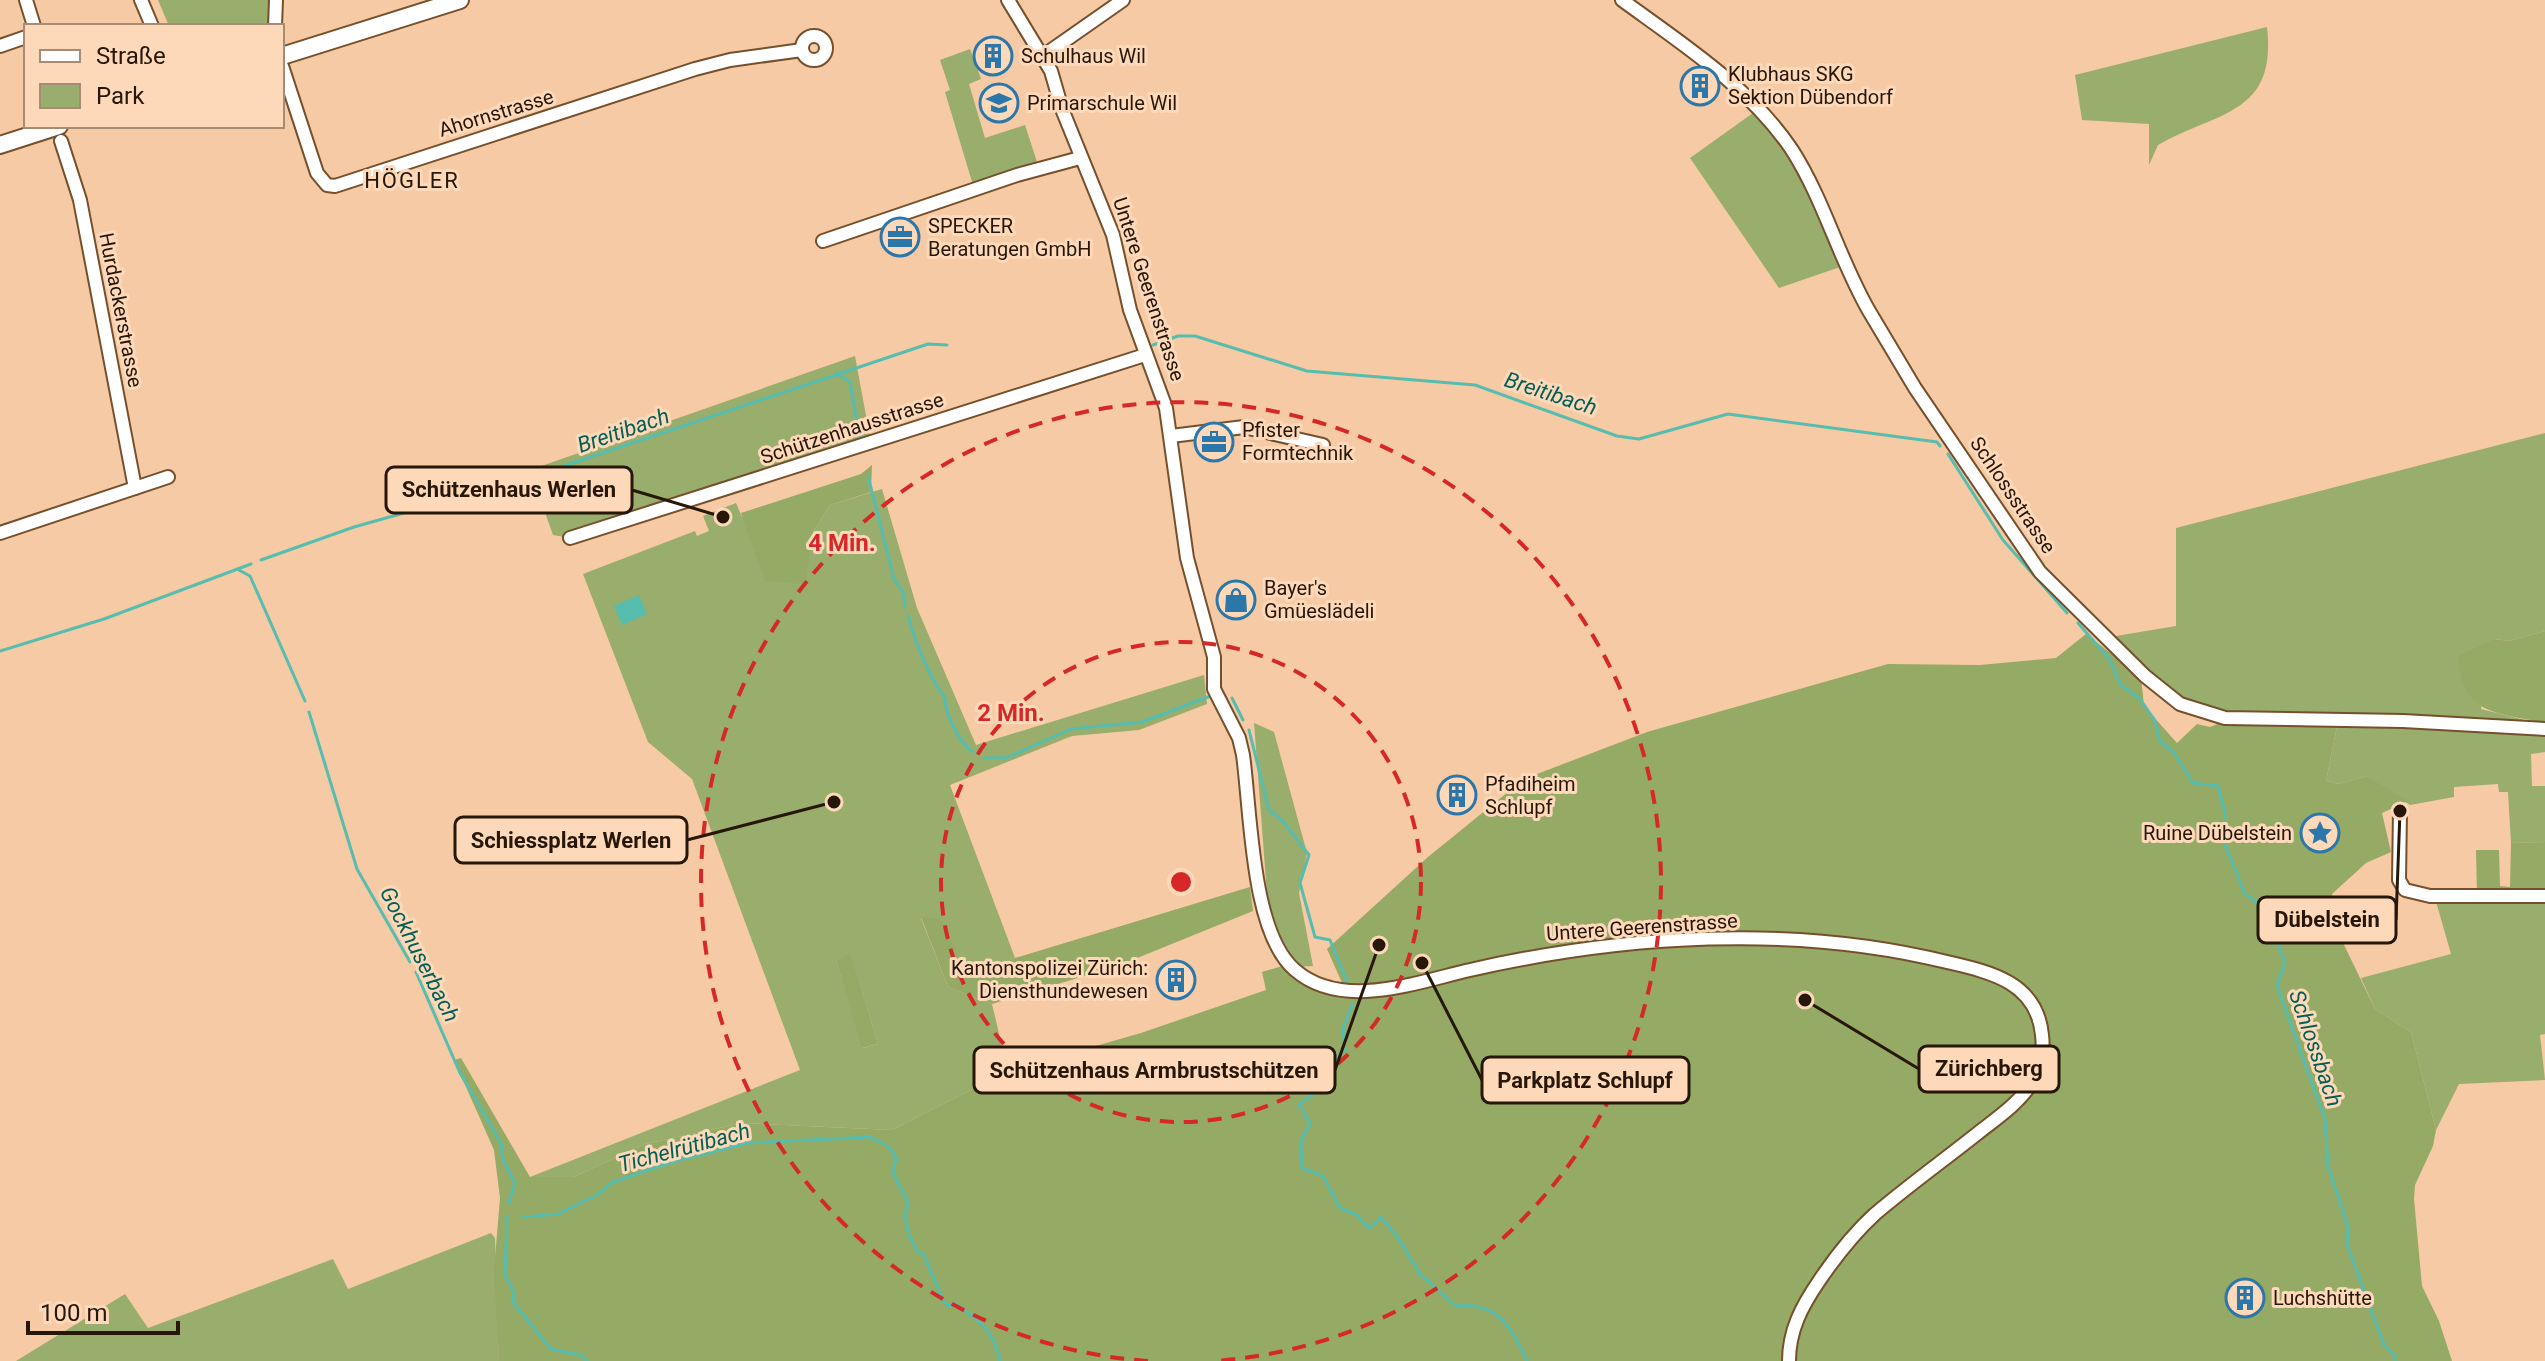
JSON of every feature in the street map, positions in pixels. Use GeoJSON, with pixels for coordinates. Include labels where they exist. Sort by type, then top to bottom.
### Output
{"type":"FeatureCollection","features":[{"type":"Feature","properties":{"kind":"main road"},"geometry":{"type":"LineString","coordinates":[[284,55],[460,0]]}},
{"type":"Feature","properties":{"kind":"main road"},"geometry":{"type":"LineString","coordinates":[[0,145],[60,134]]}},
{"type":"Feature","properties":{"kind":"street"},"geometry":{"type":"LineString","coordinates":[[26,0],[33,24]]}},
{"type":"Feature","properties":{"kind":"street"},"geometry":{"type":"LineString","coordinates":[[141,0],[151,24]]}},
{"type":"Feature","properties":{"kind":"street"},"geometry":{"type":"LineString","coordinates":[[275,24],[276,0]]}},
{"type":"Feature","properties":{"kind":"street","name":"Untere Geerenstrasse"},"geometry":{"type":"LineString","coordinates":[[1008,0],[1043,56],[1080,158],[1113,235],[1145,355],[1160,390],[1171,436],[1187,558],[1214,657],[1214,689],[1239,738],[1267,928],[1282,956],[1309,980],[1333,989],[1359,991],[1404,985],[1556,951],[1695,940],[1841,941],[1988,972],[2012,982],[2027,996],[2039,1020],[2043,1040],[2033,1082],[2006,1111],[1876,1214],[1845,1244],[1796,1319],[1789,1361]]}},
{"type":"Feature","properties":{"kind":"street"},"geometry":{"type":"LineString","coordinates":[[1043,56],[1123,0]]}},
{"type":"Feature","properties":{"kind":"street","name":"Schlossstrasse"},"geometry":{"type":"LineString","coordinates":[[1622,0],[1724,79],[1779,132],[1805,173],[1851,280],[2013,535],[2040,572],[2167,696],[2195,711],[2225,718],[2403,721],[2545,729]]}},
{"type":"Feature","properties":{"kind":"street"},"geometry":{"type":"LineString","coordinates":[[0,46],[24,38]]}},
{"type":"Feature","properties":{"kind":"street","name":"Ahornstrasse"},"geometry":{"type":"LineString","coordinates":[[284,72],[317,173],[327,185],[335,186],[695,69],[730,60],[802,50]]}},
{"type":"Feature","properties":{"kind":"street","name":"Hurdackerstrasse"},"geometry":{"type":"LineString","coordinates":[[60,134],[80,200],[135,488]]}},
{"type":"Feature","properties":{"kind":"street"},"geometry":{"type":"LineString","coordinates":[[823,241],[1017,175],[1080,158]]}},
{"type":"Feature","properties":{"kind":"street","name":"Schützenhausstrasse"},"geometry":{"type":"LineString","coordinates":[[570,538],[1145,355]]}},
{"type":"Feature","properties":{"kind":"street"},"geometry":{"type":"LineString","coordinates":[[1171,436],[1244,427],[1323,445]]}},
{"type":"Feature","properties":{"kind":"street"},"geometry":{"type":"LineString","coordinates":[[0,533],[168,477]]}},
{"type":"Feature","properties":{"kind":"street"},"geometry":{"type":"LineString","coordinates":[[2400,811],[2399,880],[2405,890],[2430,896],[2545,896]]}},
{"type":"Feature","properties":{"kind":"green space"},"geometry":{"type":"Polygon","coordinates":[[[158,0],[271,0],[270,24],[168,24],[158,0]]]}},
{"type":"Feature","properties":{"kind":"green space"},"geometry":{"type":"Polygon","coordinates":[[[2267,27],[2268,56],[2263,78],[2253,94],[2221,116],[2158,145],[2149,165],[2149,124],[2082,120],[2075,75],[2267,27]]]}},
{"type":"Feature","properties":{"kind":"green space"},"geometry":{"type":"Polygon","coordinates":[[[970,49],[981,79],[969,84],[985,138],[1025,125],[1038,165],[973,185],[945,92],[950,90],[940,60],[970,49]]]}},
{"type":"Feature","properties":{"kind":"green space"},"geometry":{"type":"Polygon","coordinates":[[[1753,113],[1793,167],[1840,267],[1779,288],[1690,158],[1753,113]]]}},
{"type":"Feature","properties":{"kind":"green space"},"geometry":{"type":"Polygon","coordinates":[[[855,356],[871,443],[570,538],[553,535],[530,470],[855,356]]]}},
{"type":"Feature","properties":{"kind":"green space"},"geometry":{"type":"Polygon","coordinates":[[[2545,433],[2545,631],[2509,641],[2495,639],[2481,709],[2545,725],[2212,711],[2166,692],[2110,637],[2176,626],[2176,528],[2545,433]]]}},
{"type":"Feature","properties":{"kind":"green space"},"geometry":{"type":"Polygon","coordinates":[[[872,465],[871,492],[830,505],[813,532],[805,584],[765,581],[741,513],[861,474],[872,465]]]}},
{"type":"Feature","properties":{"kind":"green space"},"geometry":{"type":"Polygon","coordinates":[[[882,489],[917,608],[976,745],[1204,675],[1207,704],[1139,730],[1072,736],[950,785],[1015,958],[965,977],[941,920],[921,918],[948,987],[992,1004],[1008,1071],[892,1130],[743,1123],[645,1144],[574,1177],[530,1177],[800,1070],[692,779],[648,742],[583,574],[695,531],[697,536],[709,531],[703,516],[736,503],[742,517],[813,532],[830,505],[882,489]],[[851,955],[836,960],[863,1048],[878,1044],[851,955]]]}},
{"type":"Feature","properties":{"kind":"green space"},"geometry":{"type":"Polygon","coordinates":[[[2545,631],[2545,723],[2497,713],[2474,701],[2461,676],[2458,656],[2495,639],[2509,641],[2545,631]]]}},
{"type":"Feature","properties":{"kind":"green space"},"geometry":{"type":"Polygon","coordinates":[[[2086,634],[2141,677],[2144,706],[2177,743],[2197,724],[2210,727],[2220,723],[2337,726],[2326,781],[2339,784],[2366,776],[2408,801],[2382,813],[2391,852],[2366,863],[2332,894],[2332,920],[2375,1009],[2411,1032],[2436,1130],[2433,1146],[2415,1185],[2422,1286],[2439,1321],[2452,1361],[499,1361],[494,1270],[500,1198],[494,1150],[454,1060],[461,1058],[530,1177],[574,1177],[645,1144],[743,1123],[892,1130],[1008,1071],[1141,1033],[1266,990],[1262,972],[1289,964],[1325,981],[1343,985],[1327,949],[1428,857],[1524,779],[1647,732],[1888,664],[1980,665],[2056,658],[2086,634]]]}},
{"type":"Feature","properties":{"kind":"green space"},"geometry":{"type":"Polygon","coordinates":[[[1254,723],[1274,732],[1307,853],[1299,893],[1313,966],[1297,967],[1279,943],[1267,894],[1254,723]]]}},
{"type":"Feature","properties":{"kind":"green space"},"geometry":{"type":"Polygon","coordinates":[[[2337,726],[2459,727],[2545,736],[2545,752],[2531,754],[2532,786],[2545,786],[2545,842],[2511,843],[2508,792],[2499,792],[2498,784],[2454,787],[2454,797],[2410,805],[2366,776],[2339,784],[2326,781],[2337,726]]]}},
{"type":"Feature","properties":{"kind":"green space"},"geometry":{"type":"Polygon","coordinates":[[[2545,842],[2545,895],[2477,894],[2476,850],[2499,850],[2500,886],[2510,887],[2511,843],[2545,842]]]}},
{"type":"Feature","properties":{"kind":"green space"},"geometry":{"type":"Polygon","coordinates":[[[1250,887],[1253,911],[1120,965],[992,1004],[948,987],[921,917],[941,919],[966,977],[1015,958],[1250,887]]]}},
{"type":"Feature","properties":{"kind":"green space"},"geometry":{"type":"Polygon","coordinates":[[[2545,896],[2545,1034],[2540,1035],[2545,1080],[2459,1084],[2436,1130],[2411,1032],[2375,1009],[2361,978],[2451,954],[2435,898],[2545,896]]]}},
{"type":"Feature","properties":{"kind":"green space"},"geometry":{"type":"Polygon","coordinates":[[[851,954],[878,1044],[862,1048],[836,960],[851,954]]]}},
{"type":"Feature","properties":{"kind":"green space"},"geometry":{"type":"Polygon","coordinates":[[[491,1233],[495,1238],[499,1361],[16,1361],[125,1294],[148,1328],[333,1259],[348,1289],[491,1233]]]}},
{"type":"Feature","properties":{"kind":"water"},"geometry":{"type":"Polygon","coordinates":[[[639,595],[647,614],[622,625],[614,606],[639,595]]]}},
{"type":"Feature","properties":{"kind":"waterway","name":"Breitibach"},"geometry":{"type":"LineString","coordinates":[[1153,345],[1178,336],[1195,336],[1307,371],[1475,385],[1617,436],[1639,439],[1728,414],[1937,442],[1940,446]]}},
{"type":"Feature","properties":{"kind":"waterway","name":"Breitibach"},"geometry":{"type":"LineString","coordinates":[[261,560],[354,527],[525,479],[928,344],[947,345]]}},
{"type":"Feature","properties":{"kind":"waterway"},"geometry":{"type":"LineString","coordinates":[[836,373],[850,382],[860,440]]}},
{"type":"Feature","properties":{"kind":"waterway","name":"Breitibach"},"geometry":{"type":"LineString","coordinates":[[1948,454],[2003,540],[2067,613]]}},
{"type":"Feature","properties":{"kind":"waterway"},"geometry":{"type":"LineString","coordinates":[[868,476],[894,579],[903,592],[905,607]]}},
{"type":"Feature","properties":{"kind":"waterway","name":"Breitibach"},"geometry":{"type":"LineString","coordinates":[[0,651],[104,619],[251,564]]}},
{"type":"Feature","properties":{"kind":"waterway","name":"Gockhuserbach"},"geometry":{"type":"LineString","coordinates":[[237,569],[250,576],[305,701]]}},
{"type":"Feature","properties":{"kind":"waterway"},"geometry":{"type":"LineString","coordinates":[[908,616],[923,659],[945,698],[954,727],[973,752]]}},
{"type":"Feature","properties":{"kind":"waterway","name":"Schlossbach"},"geometry":{"type":"LineString","coordinates":[[2078,623],[2110,660],[2120,684],[2140,699],[2154,719],[2160,741],[2174,753],[2193,783],[2218,786],[2225,812],[2223,840],[2245,894],[2263,907],[2285,962],[2277,986],[2325,1119],[2328,1166],[2348,1226],[2347,1244],[2384,1345],[2395,1355],[2395,1361]]}},
{"type":"Feature","properties":{"kind":"waterway"},"geometry":{"type":"LineString","coordinates":[[984,758],[1006,758],[1071,729],[1142,722],[1208,697]]}},
{"type":"Feature","properties":{"kind":"waterway"},"geometry":{"type":"LineString","coordinates":[[1232,698],[1243,720]]}},
{"type":"Feature","properties":{"kind":"waterway","name":"Gockhuserbach"},"geometry":{"type":"LineString","coordinates":[[309,712],[357,869],[410,962]]}},
{"type":"Feature","properties":{"kind":"waterway"},"geometry":{"type":"LineString","coordinates":[[1249,730],[1269,810],[1282,820],[1309,855],[1300,883],[1315,937],[1330,940],[1349,987]]}},
{"type":"Feature","properties":{"kind":"waterway","name":"Gockhuserbach"},"geometry":{"type":"LineString","coordinates":[[416,972],[460,1073],[501,1143],[503,1160],[515,1183],[509,1203]]}},
{"type":"Feature","properties":{"kind":"waterway"},"geometry":{"type":"LineString","coordinates":[[1353,1003],[1343,1028],[1345,1050],[1335,1059],[1319,1056],[1312,1095],[1299,1105],[1310,1123],[1301,1141],[1302,1168],[1323,1176],[1340,1208],[1357,1215],[1369,1228],[1381,1217],[1399,1239],[1420,1274],[1456,1306],[1493,1312],[1509,1327],[1527,1361]]}},
{"type":"Feature","properties":{"kind":"waterway","name":"Tichelrütibach"},"geometry":{"type":"LineString","coordinates":[[523,1217],[558,1214],[597,1195],[613,1182],[672,1162],[748,1143],[870,1137],[888,1146],[896,1157],[893,1173],[908,1203],[905,1216],[909,1235],[918,1252],[923,1253],[944,1302],[949,1306],[956,1304],[985,1328],[994,1342],[1000,1361]]}},
{"type":"Feature","properties":{"kind":"waterway","name":"Gockhuserbach"},"geometry":{"type":"LineString","coordinates":[[507,1216],[505,1275],[514,1292],[513,1302],[551,1349],[581,1355],[587,1361]]}},
{"type":"Feature","properties":{"kind":"place","name":"Schulhaus Wil"},"geometry":{"type":"Point","coordinates":[993,56]}},
{"type":"Feature","properties":{"kind":"place","name":"Klubhaus SKG Sektion Dübendorf"},"geometry":{"type":"Point","coordinates":[1700,86]}},
{"type":"Feature","properties":{"kind":"place","name":"Primarschule Wil"},"geometry":{"type":"Point","coordinates":[999,103]}},
{"type":"Feature","properties":{"kind":"place","name":"SPECKER Beratungen GmbH"},"geometry":{"type":"Point","coordinates":[900,237]}},
{"type":"Feature","properties":{"kind":"place","name":"Pfister Formtechnik"},"geometry":{"type":"Point","coordinates":[1214,442]}},
{"type":"Feature","properties":{"kind":"place","name":"Schützenhaus Werlen"},"geometry":{"type":"Point","coordinates":[723,517]}},
{"type":"Feature","properties":{"kind":"place","name":"Bayer's Gmüeslädeli"},"geometry":{"type":"Point","coordinates":[1236,600]}},
{"type":"Feature","properties":{"kind":"place","name":"Pfadiheim Schlupf"},"geometry":{"type":"Point","coordinates":[1457,795]}},
{"type":"Feature","properties":{"kind":"place","name":"Schiessplatz Werlen"},"geometry":{"type":"Point","coordinates":[834,802]}},
{"type":"Feature","properties":{"kind":"place","name":"Dübelstein"},"geometry":{"type":"Point","coordinates":[2400,811]}},
{"type":"Feature","properties":{"kind":"place","name":"Ruine Dübelstein"},"geometry":{"type":"Point","coordinates":[2320,833]}},
{"type":"Feature","properties":{"kind":"place","name":"Schützenhaus Armbrustschützen"},"geometry":{"type":"Point","coordinates":[1379,945]}},
{"type":"Feature","properties":{"kind":"place","name":"Parkplatz Schlupf"},"geometry":{"type":"Point","coordinates":[1422,963]}},
{"type":"Feature","properties":{"kind":"place","name":"Kantonspolizei Zürich: Diensthundewesen"},"geometry":{"type":"Point","coordinates":[1176,980]}},
{"type":"Feature","properties":{"kind":"place","name":"Zürichberg"},"geometry":{"type":"Point","coordinates":[1805,1000]}},
{"type":"Feature","properties":{"kind":"place","name":"Luchshütte"},"geometry":{"type":"Point","coordinates":[2245,1298]}},
{"type":"Feature","properties":{"kind":"district","name":"HÖGLER"},"geometry":{"type":"Point","coordinates":[412,180]}}]}
